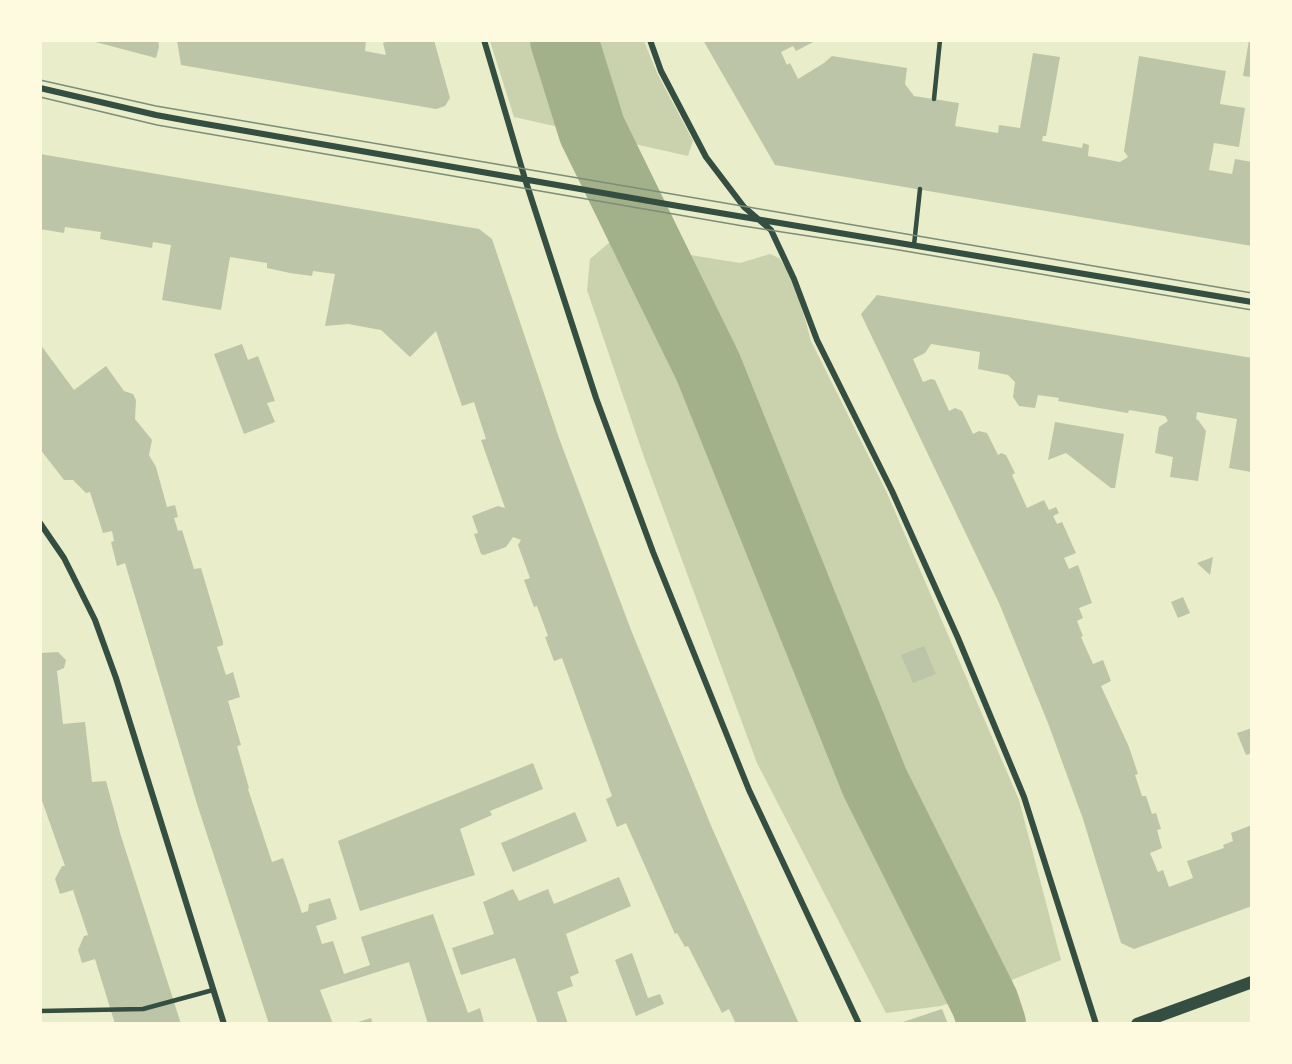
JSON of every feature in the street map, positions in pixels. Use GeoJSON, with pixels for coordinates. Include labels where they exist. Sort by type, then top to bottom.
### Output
{"type":"FeatureCollection","features":[{"type":"Feature","properties":{"kind":"main road"},"geometry":{"type":"LineString","coordinates":[[1137,1023],[1251,982]]}},
{"type":"Feature","properties":{"kind":"street"},"geometry":{"type":"LineString","coordinates":[[484,40],[525,179],[596,398],[653,552],[750,790],[859,1023]]}},
{"type":"Feature","properties":{"kind":"street"},"geometry":{"type":"LineString","coordinates":[[650,40],[661,71],[706,157],[744,207],[771,230],[794,279],[817,340],[892,491],[963,649],[1024,797],[1096,1023]]}},
{"type":"Feature","properties":{"kind":"street"},"geometry":{"type":"LineString","coordinates":[[40,88],[156,115],[1251,302]]}},
{"type":"Feature","properties":{"kind":"street"},"geometry":{"type":"LineString","coordinates":[[40,523],[64,558],[95,620],[119,689],[224,1023]]}},
{"type":"Feature","properties":{"kind":"lane"},"geometry":{"type":"LineString","coordinates":[[934,99],[940,40]]}},
{"type":"Feature","properties":{"kind":"lane"},"geometry":{"type":"LineString","coordinates":[[914,245],[920,189]]}},
{"type":"Feature","properties":{"kind":"lane"},"geometry":{"type":"LineString","coordinates":[[40,1011],[143,1009],[213,990]]}},
{"type":"Feature","properties":{"kind":"green space"},"geometry":{"type":"Polygon","coordinates":[[[490,41],[644,41],[657,73],[693,141],[688,156],[514,117],[490,41]]]}},
{"type":"Feature","properties":{"kind":"green space"},"geometry":{"type":"Polygon","coordinates":[[[610,242],[740,263],[770,254],[779,258],[794,279],[811,341],[887,493],[1019,800],[1061,960],[941,1006],[886,1013],[757,763],[644,457],[587,290],[590,259],[610,242]]]}},
{"type":"Feature","properties":{"kind":"building"},"geometry":{"type":"Polygon","coordinates":[[[88,40],[158,40],[159,47],[156,58],[88,40]]]}},
{"type":"Feature","properties":{"kind":"building"},"geometry":{"type":"Polygon","coordinates":[[[177,40],[366,40],[365,51],[386,55],[383,43],[391,40],[434,40],[450,98],[445,106],[436,109],[181,65],[177,40]]]}},
{"type":"Feature","properties":{"kind":"building"},"geometry":{"type":"Polygon","coordinates":[[[703,40],[817,40],[796,51],[793,46],[781,52],[787,65],[790,63],[798,79],[832,56],[907,68],[905,84],[914,96],[959,103],[955,126],[998,133],[999,125],[1020,128],[1033,53],[1060,57],[1046,136],[1043,136],[1042,141],[1082,148],[1083,143],[1089,145],[1088,156],[1120,162],[1128,157],[1124,151],[1139,56],[1226,71],[1220,104],[1245,108],[1239,147],[1214,143],[1209,170],[1232,174],[1235,159],[1252,162],[1252,246],[775,165],[703,40]]]}},
{"type":"Feature","properties":{"kind":"building"},"geometry":{"type":"Polygon","coordinates":[[[1249,40],[1252,40],[1252,77],[1243,76],[1249,40]]]}},
{"type":"Feature","properties":{"kind":"building"},"geometry":{"type":"Polygon","coordinates":[[[40,154],[479,229],[492,239],[559,438],[631,630],[712,828],[799,1024],[736,1024],[729,1009],[722,1013],[688,946],[685,947],[677,933],[675,934],[626,823],[617,827],[606,799],[612,796],[562,658],[554,661],[537,606],[534,607],[524,580],[530,578],[518,545],[521,540],[513,537],[506,547],[481,554],[474,534],[478,533],[472,516],[498,506],[505,508],[481,440],[486,439],[474,402],[462,406],[436,331],[410,357],[381,330],[348,324],[325,326],[335,274],[313,271],[312,276],[290,273],[267,268],[267,263],[230,257],[221,310],[162,300],[171,245],[153,242],[152,248],[100,239],[101,232],[65,227],[64,233],[40,229],[40,154]]]}},
{"type":"Feature","properties":{"kind":"building"},"geometry":{"type":"Polygon","coordinates":[[[877,295],[1252,358],[1251,472],[1229,468],[1237,419],[1197,412],[1196,419],[1206,431],[1198,481],[1170,477],[1173,457],[1155,453],[1159,427],[1168,421],[1165,416],[1129,410],[1128,413],[1058,401],[1059,398],[1038,395],[1035,408],[1019,406],[1013,397],[1015,382],[1008,375],[978,369],[980,352],[931,344],[925,353],[913,359],[923,382],[935,380],[949,411],[955,408],[962,411],[973,434],[979,431],[987,433],[998,455],[1001,453],[1006,455],[1027,508],[1044,500],[1049,510],[1056,507],[1059,513],[1053,516],[1057,524],[1062,522],[1076,553],[1064,558],[1069,569],[1078,565],[1092,603],[1079,608],[1083,618],[1077,621],[1083,636],[1081,637],[1093,664],[1103,660],[1111,681],[1101,686],[1129,747],[1142,796],[1146,796],[1152,814],[1156,813],[1161,829],[1157,830],[1162,848],[1150,853],[1158,872],[1163,870],[1169,887],[1193,878],[1187,861],[1224,848],[1223,845],[1233,841],[1231,833],[1252,825],[1252,906],[1134,949],[1121,943],[1083,819],[1048,723],[999,603],[861,314],[877,295]]]}},
{"type":"Feature","properties":{"kind":"building"},"geometry":{"type":"Polygon","coordinates":[[[40,344],[74,390],[106,366],[124,391],[133,394],[136,400],[135,419],[152,440],[149,455],[156,467],[167,507],[175,505],[178,517],[174,518],[178,531],[182,530],[194,569],[201,568],[223,642],[223,645],[217,647],[226,675],[233,672],[240,697],[228,701],[241,745],[237,746],[248,789],[272,862],[283,858],[302,913],[308,911],[309,904],[330,898],[337,919],[316,926],[322,944],[333,941],[344,974],[370,965],[361,937],[433,914],[468,1013],[480,1008],[484,1023],[428,1024],[409,962],[320,990],[333,1024],[269,1024],[197,804],[125,563],[117,566],[111,542],[114,541],[112,531],[103,533],[90,492],[86,493],[73,480],[64,480],[40,449],[40,344]]]}},
{"type":"Feature","properties":{"kind":"building"},"geometry":{"type":"Polygon","coordinates":[[[242,344],[248,360],[258,356],[275,401],[267,403],[275,422],[244,434],[214,354],[242,344]]]}},
{"type":"Feature","properties":{"kind":"building"},"geometry":{"type":"Polygon","coordinates":[[[1055,422],[1124,434],[1115,488],[1111,488],[1066,453],[1048,460],[1055,422]]]}},
{"type":"Feature","properties":{"kind":"building"},"geometry":{"type":"Polygon","coordinates":[[[1213,557],[1210,575],[1197,563],[1213,557]]]}},
{"type":"Feature","properties":{"kind":"building"},"geometry":{"type":"Polygon","coordinates":[[[1183,597],[1190,613],[1178,618],[1171,602],[1183,597]]]}},
{"type":"Feature","properties":{"kind":"building"},"geometry":{"type":"Polygon","coordinates":[[[924,646],[936,674],[913,683],[901,655],[924,646]]]}},
{"type":"Feature","properties":{"kind":"building"},"geometry":{"type":"Polygon","coordinates":[[[58,652],[66,660],[64,668],[57,671],[63,724],[85,722],[92,782],[106,781],[121,836],[181,1024],[115,1024],[95,959],[82,963],[78,950],[84,936],[88,935],[73,890],[60,894],[55,879],[62,866],[65,866],[40,795],[40,653],[58,652]]]}},
{"type":"Feature","properties":{"kind":"building"},"geometry":{"type":"Polygon","coordinates":[[[1252,728],[1252,753],[1246,755],[1237,733],[1252,728]]]}},
{"type":"Feature","properties":{"kind":"building"},"geometry":{"type":"Polygon","coordinates":[[[533,763],[543,789],[490,811],[492,815],[460,829],[475,875],[360,911],[338,841],[533,763]]]}},
{"type":"Feature","properties":{"kind":"building"},"geometry":{"type":"Polygon","coordinates":[[[575,812],[587,841],[513,872],[501,843],[575,812]]]}},
{"type":"Feature","properties":{"kind":"building"},"geometry":{"type":"Polygon","coordinates":[[[619,877],[631,906],[566,934],[579,973],[570,977],[573,986],[557,992],[568,1024],[538,1024],[515,958],[461,975],[452,948],[494,934],[483,902],[513,889],[519,901],[548,889],[554,904],[619,877]]]}},
{"type":"Feature","properties":{"kind":"building"},"geometry":{"type":"Polygon","coordinates":[[[632,953],[648,998],[660,994],[664,1004],[636,1016],[615,960],[632,953]]]}},
{"type":"Feature","properties":{"kind":"building"},"geometry":{"type":"Polygon","coordinates":[[[942,1009],[948,1024],[903,1024],[903,1022],[942,1009]]]}},
{"type":"Feature","properties":{"kind":"building"},"geometry":{"type":"Polygon","coordinates":[[[371,1018],[373,1024],[355,1024],[355,1023],[371,1018]]]}},
{"type":"Feature","properties":{"kind":"waterway"},"geometry":{"type":"LineString","coordinates":[[564,40],[592,130],[708,367],[875,783],[985,1003],[992,1024]]}},
{"type":"Feature","properties":{"kind":"tram line"},"geometry":{"type":"LineString","coordinates":[[40,80],[156,106],[1252,293]]}},
{"type":"Feature","properties":{"kind":"tram line"},"geometry":{"type":"LineString","coordinates":[[40,97],[157,125],[743,226],[1252,310]]}}]}
